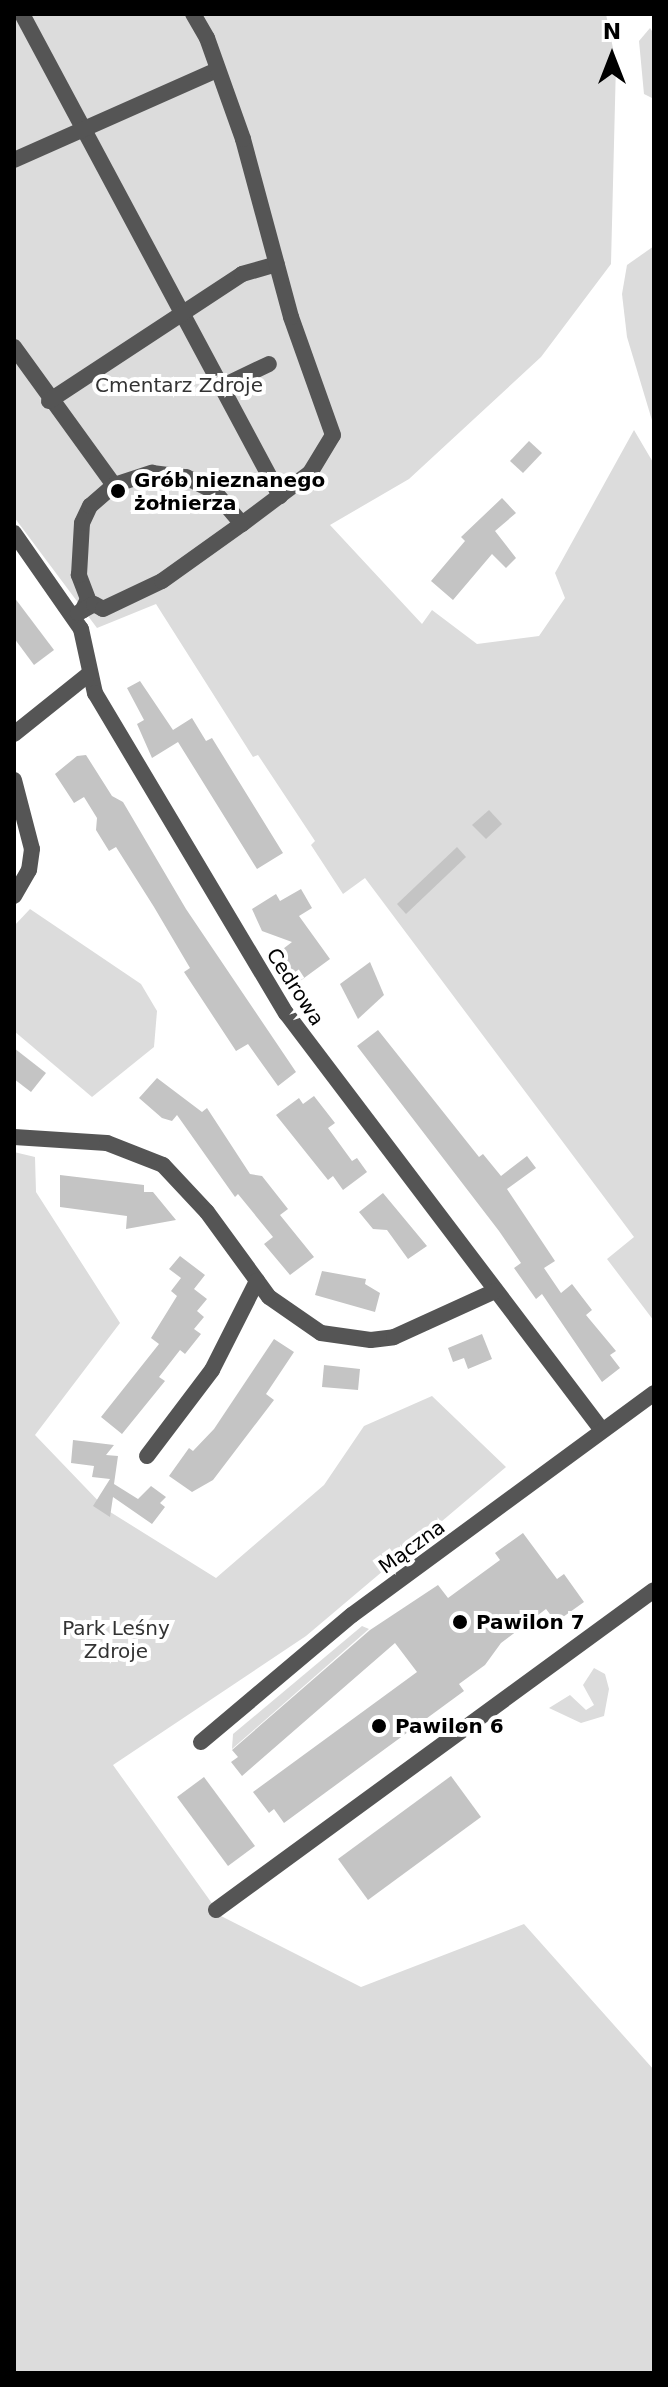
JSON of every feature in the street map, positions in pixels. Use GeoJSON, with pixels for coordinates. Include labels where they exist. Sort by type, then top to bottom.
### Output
{"type":"FeatureCollection","features":[{"type":"Feature","properties":{"kind":"street"},"geometry":{"type":"LineString","coordinates":[[22,14],[179,313],[280,496]]}},
{"type":"Feature","properties":{"kind":"street"},"geometry":{"type":"LineString","coordinates":[[78,613],[94,604],[103,609],[162,581],[310,473],[333,435],[277,264],[243,139],[193,14]]}},
{"type":"Feature","properties":{"kind":"street"},"geometry":{"type":"LineString","coordinates":[[14,160],[81,127],[217,70]]}},
{"type":"Feature","properties":{"kind":"street"},"geometry":{"type":"LineString","coordinates":[[49,401],[245,272],[277,264]]}},
{"type":"Feature","properties":{"kind":"street"},"geometry":{"type":"LineString","coordinates":[[14,347],[49,401],[114,485]]}},
{"type":"Feature","properties":{"kind":"street"},"geometry":{"type":"LineString","coordinates":[[221,387],[269,364]]}},
{"type":"Feature","properties":{"kind":"street"},"geometry":{"type":"LineString","coordinates":[[78,613],[88,599],[79,575],[82,523],[90,506],[114,485],[152,473],[186,477],[214,491],[242,524]]}},
{"type":"Feature","properties":{"kind":"street","name":"Cedrowa"},"geometry":{"type":"LineString","coordinates":[[14,533],[78,613],[89,674],[151,791],[286,1013],[601,1429]]}},
{"type":"Feature","properties":{"kind":"street"},"geometry":{"type":"LineString","coordinates":[[14,734],[89,674]]}},
{"type":"Feature","properties":{"kind":"street"},"geometry":{"type":"LineString","coordinates":[[14,780],[32,849],[29,870],[14,896]]}},
{"type":"Feature","properties":{"kind":"street"},"geometry":{"type":"LineString","coordinates":[[14,1137],[107,1143],[145,1154],[181,1179],[257,1281],[301,1323],[321,1333],[371,1340],[421,1327],[495,1291]]}},
{"type":"Feature","properties":{"kind":"street"},"geometry":{"type":"LineString","coordinates":[[147,1456],[212,1370],[257,1281]]}},
{"type":"Feature","properties":{"kind":"street","name":"Mączna"},"geometry":{"type":"LineString","coordinates":[[201,1742],[352,1615],[654,1393]]}},
{"type":"Feature","properties":{"kind":"street"},"geometry":{"type":"LineString","coordinates":[[216,1910],[654,1590]]}},
{"type":"Feature","properties":{"kind":"green space","name":"Cmentarz Zdroje"},"geometry":{"type":"Polygon","coordinates":[[[14,14],[606,14],[616,63],[611,264],[541,357],[409,479],[330,525],[422,624],[432,610],[477,644],[539,636],[565,598],[555,573],[634,430],[654,464],[654,1321],[607,1259],[634,1237],[365,878],[343,894],[311,845],[315,841],[258,755],[253,757],[156,604],[97,628],[14,517],[14,14]]]}},
{"type":"Feature","properties":{"kind":"green space"},"geometry":{"type":"Polygon","coordinates":[[[650,28],[654,34],[654,99],[644,94],[639,41],[650,28]]]}},
{"type":"Feature","properties":{"kind":"green space"},"geometry":{"type":"Polygon","coordinates":[[[654,246],[654,427],[627,337],[622,294],[627,265],[654,246]]]}},
{"type":"Feature","properties":{"kind":"green space"},"geometry":{"type":"Polygon","coordinates":[[[30,909],[141,984],[157,1011],[154,1047],[92,1097],[14,1031],[14,926],[30,909]]]}},
{"type":"Feature","properties":{"kind":"green space","name":"Park Leśny Zdroje"},"geometry":{"type":"Polygon","coordinates":[[[14,1152],[35,1157],[36,1192],[120,1323],[35,1435],[107,1510],[216,1578],[324,1485],[364,1426],[432,1396],[506,1467],[306,1636],[113,1765],[221,1916],[361,1987],[524,1924],[654,2070],[654,2373],[14,2373],[14,1152]]]}},
{"type":"Feature","properties":{"kind":"green space"},"geometry":{"type":"Polygon","coordinates":[[[362,1626],[369,1629],[232,1749],[233,1734],[362,1626]]]}},
{"type":"Feature","properties":{"kind":"green space"},"geometry":{"type":"Polygon","coordinates":[[[594,1668],[605,1674],[609,1689],[604,1716],[581,1723],[549,1708],[570,1695],[586,1710],[594,1705],[583,1685],[594,1668]]]}},
{"type":"Feature","properties":{"kind":"building"},"geometry":{"type":"Polygon","coordinates":[[[529,441],[542,453],[523,473],[510,461],[529,441]]]}},
{"type":"Feature","properties":{"kind":"building"},"geometry":{"type":"Polygon","coordinates":[[[502,498],[516,513],[495,531],[516,558],[506,568],[492,554],[453,600],[431,581],[465,541],[461,537],[502,498]]]}},
{"type":"Feature","properties":{"kind":"building"},"geometry":{"type":"Polygon","coordinates":[[[14,597],[54,650],[34,665],[14,638],[14,597]]]}},
{"type":"Feature","properties":{"kind":"building"},"geometry":{"type":"Polygon","coordinates":[[[140,681],[173,730],[192,718],[206,741],[212,738],[283,853],[257,869],[178,742],[152,758],[137,724],[144,720],[127,688],[140,681]]]}},
{"type":"Feature","properties":{"kind":"building"},"geometry":{"type":"Polygon","coordinates":[[[86,755],[112,796],[123,802],[186,909],[296,1072],[278,1086],[248,1044],[236,1051],[184,972],[190,968],[116,847],[109,851],[96,830],[97,818],[84,797],[74,803],[55,774],[77,756],[86,755]]]}},
{"type":"Feature","properties":{"kind":"building"},"geometry":{"type":"Polygon","coordinates":[[[489,810],[502,824],[486,839],[472,825],[489,810]]]}},
{"type":"Feature","properties":{"kind":"building"},"geometry":{"type":"Polygon","coordinates":[[[457,847],[466,857],[406,914],[397,904],[457,847]]]}},
{"type":"Feature","properties":{"kind":"building"},"geometry":{"type":"Polygon","coordinates":[[[301,889],[312,908],[299,916],[330,959],[300,981],[279,952],[292,942],[262,931],[252,909],[276,894],[280,901],[301,889]]]}},
{"type":"Feature","properties":{"kind":"building"},"geometry":{"type":"Polygon","coordinates":[[[370,962],[384,995],[358,1019],[340,984],[370,962]]]}},
{"type":"Feature","properties":{"kind":"building"},"geometry":{"type":"Polygon","coordinates":[[[378,1030],[479,1157],[483,1154],[501,1176],[527,1156],[536,1168],[507,1189],[555,1261],[544,1268],[561,1293],[572,1284],[592,1310],[586,1315],[616,1351],[610,1355],[620,1368],[602,1382],[542,1294],[536,1299],[514,1268],[521,1263],[499,1231],[357,1046],[378,1030]]]}},
{"type":"Feature","properties":{"kind":"building"},"geometry":{"type":"Polygon","coordinates":[[[14,1048],[46,1073],[31,1092],[14,1079],[14,1048]]]}},
{"type":"Feature","properties":{"kind":"building"},"geometry":{"type":"Polygon","coordinates":[[[157,1078],[202,1112],[207,1108],[250,1174],[262,1176],[288,1209],[280,1215],[314,1257],[290,1275],[264,1244],[273,1237],[238,1194],[235,1197],[177,1115],[172,1121],[162,1118],[139,1098],[157,1078]]]}},
{"type":"Feature","properties":{"kind":"building"},"geometry":{"type":"Polygon","coordinates":[[[314,1096],[335,1123],[328,1128],[352,1161],[357,1158],[367,1172],[343,1190],[333,1176],[328,1180],[276,1115],[299,1098],[303,1104],[314,1096]]]}},
{"type":"Feature","properties":{"kind":"building"},"geometry":{"type":"Polygon","coordinates":[[[60,1175],[144,1185],[144,1192],[153,1192],[176,1220],[126,1229],[127,1216],[60,1207],[60,1175]]]}},
{"type":"Feature","properties":{"kind":"building"},"geometry":{"type":"Polygon","coordinates":[[[383,1193],[427,1246],[408,1259],[387,1230],[373,1229],[359,1212],[383,1193]]]}},
{"type":"Feature","properties":{"kind":"building"},"geometry":{"type":"Polygon","coordinates":[[[180,1256],[205,1275],[194,1289],[207,1299],[197,1311],[204,1317],[194,1329],[201,1334],[185,1354],[180,1350],[159,1377],[165,1381],[122,1434],[101,1417],[159,1344],[151,1338],[177,1296],[171,1291],[181,1278],[169,1269],[180,1256]]]}},
{"type":"Feature","properties":{"kind":"building"},"geometry":{"type":"Polygon","coordinates":[[[322,1271],[366,1279],[365,1284],[380,1293],[375,1312],[315,1295],[322,1271]]]}},
{"type":"Feature","properties":{"kind":"building"},"geometry":{"type":"Polygon","coordinates":[[[482,1334],[492,1359],[468,1369],[464,1358],[453,1362],[448,1348],[482,1334]]]}},
{"type":"Feature","properties":{"kind":"building"},"geometry":{"type":"Polygon","coordinates":[[[274,1339],[294,1352],[266,1394],[274,1400],[213,1480],[192,1492],[169,1476],[189,1448],[193,1451],[214,1429],[274,1339]]]}},
{"type":"Feature","properties":{"kind":"building"},"geometry":{"type":"Polygon","coordinates":[[[324,1365],[360,1369],[358,1390],[322,1387],[324,1365]]]}},
{"type":"Feature","properties":{"kind":"building"},"geometry":{"type":"Polygon","coordinates":[[[73,1440],[114,1445],[106,1455],[118,1456],[114,1484],[138,1499],[151,1486],[166,1497],[160,1503],[165,1507],[152,1524],[113,1497],[110,1517],[93,1506],[110,1479],[92,1477],[94,1466],[71,1463],[73,1440]]]}},
{"type":"Feature","properties":{"kind":"building"},"geometry":{"type":"Polygon","coordinates":[[[523,1533],[557,1579],[564,1574],[584,1602],[556,1622],[546,1609],[501,1643],[485,1665],[459,1684],[464,1691],[284,1823],[274,1809],[269,1813],[253,1792],[417,1672],[395,1643],[242,1776],[231,1762],[238,1757],[232,1750],[370,1630],[438,1585],[448,1598],[500,1560],[495,1553],[523,1533]]]}},
{"type":"Feature","properties":{"kind":"building"},"geometry":{"type":"Polygon","coordinates":[[[451,1776],[481,1817],[368,1900],[338,1859],[451,1776]]]}},
{"type":"Feature","properties":{"kind":"building"},"geometry":{"type":"Polygon","coordinates":[[[204,1777],[255,1846],[228,1866],[177,1797],[204,1777]]]}},
{"type":"Feature","properties":{"kind":"place","name":"Grób nieznanego żołnierza"},"geometry":{"type":"Point","coordinates":[118,491]}},
{"type":"Feature","properties":{"kind":"place","name":"Pawilon 7"},"geometry":{"type":"Point","coordinates":[460,1622]}},
{"type":"Feature","properties":{"kind":"place","name":"Pawilon 6"},"geometry":{"type":"Point","coordinates":[379,1726]}}]}
